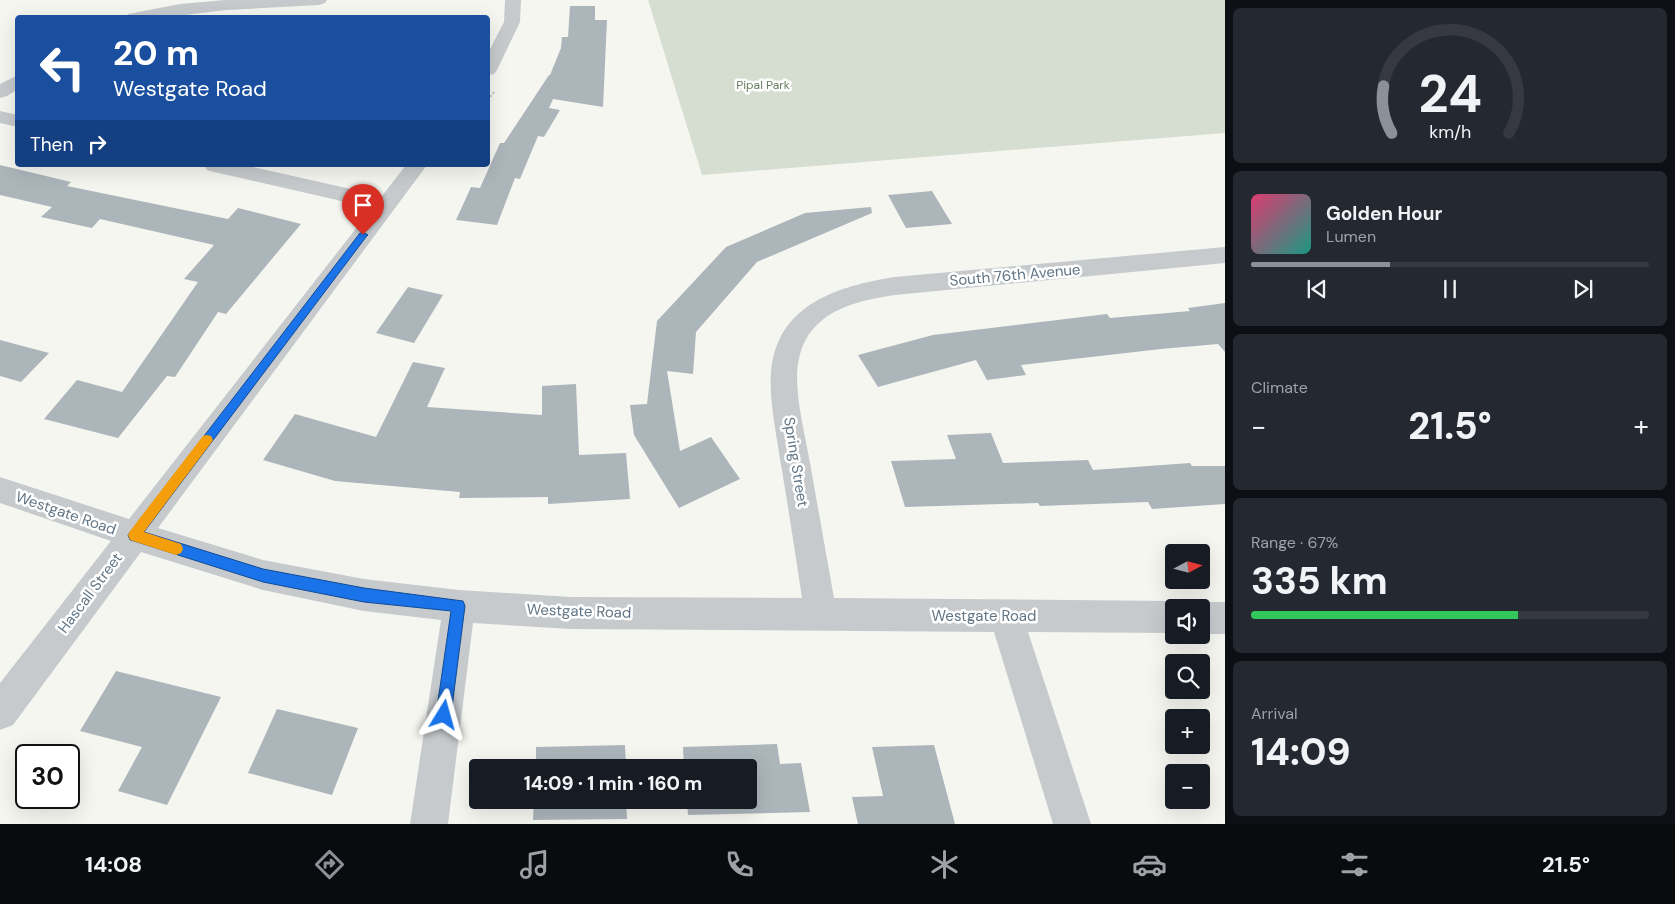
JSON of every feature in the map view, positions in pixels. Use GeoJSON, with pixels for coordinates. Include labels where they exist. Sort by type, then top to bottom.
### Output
{"type":"FeatureCollection","features":[{"type":"Feature","properties":{"kind":"street"},"geometry":{"type":"LineString","coordinates":[[151,15],[192,8],[320,0]]}},
{"type":"Feature","properties":{"kind":"street"},"geometry":{"type":"LineString","coordinates":[[490,66],[512,22],[513,0]]}},
{"type":"Feature","properties":{"kind":"street"},"geometry":{"type":"LineString","coordinates":[[0,92],[15,82]]}},
{"type":"Feature","properties":{"kind":"street"},"geometry":{"type":"LineString","coordinates":[[0,117],[15,120]]}},
{"type":"Feature","properties":{"kind":"street"},"geometry":{"type":"LineString","coordinates":[[223,167],[387,204]]}},
{"type":"Feature","properties":{"kind":"street","name":"Hascall Street"},"geometry":{"type":"LineString","coordinates":[[0,712],[415,167]]}},
{"type":"Feature","properties":{"kind":"street","name":"South 76th Avenue"},"geometry":{"type":"LineString","coordinates":[[811,316],[838,299],[861,291],[895,286],[1225,255]]}},
{"type":"Feature","properties":{"kind":"street","name":"Spring Street"},"geometry":{"type":"LineString","coordinates":[[811,316],[798,330],[786,356],[784,378],[791,435],[821,615]]}},
{"type":"Feature","properties":{"kind":"street","name":"Westgate Road"},"geometry":{"type":"LineString","coordinates":[[0,490],[263,576],[364,595],[458,606],[571,613],[1165,617]]}},
{"type":"Feature","properties":{"kind":"street"},"geometry":{"type":"LineString","coordinates":[[429,824],[458,606]]}},
{"type":"Feature","properties":{"kind":"street"},"geometry":{"type":"LineString","coordinates":[[1006,616],[1072,824]]}},
{"type":"Feature","properties":{"kind":"street"},"geometry":{"type":"LineString","coordinates":[[1210,618],[1225,618]]}},
{"type":"Feature","properties":{"kind":"green space","name":"Pipal Park"},"geometry":{"type":"Polygon","coordinates":[[[648,0],[1225,0],[1225,133],[702,175],[648,0]]]}},
{"type":"Feature","properties":{"kind":"building"},"geometry":{"type":"Polygon","coordinates":[[[570,6],[595,6],[595,20],[607,20],[603,107],[553,99],[549,108],[560,110],[544,137],[538,136],[520,179],[515,178],[497,225],[456,220],[471,187],[480,188],[500,143],[504,143],[550,75],[561,48],[562,37],[568,37],[570,6]]]}},
{"type":"Feature","properties":{"kind":"building"},"geometry":{"type":"Polygon","coordinates":[[[0,165],[71,182],[67,186],[228,219],[238,208],[301,224],[226,314],[218,312],[175,377],[167,376],[118,438],[44,419],[77,380],[122,392],[198,282],[184,279],[214,245],[100,219],[92,228],[41,217],[52,207],[0,195],[0,165]]]}},
{"type":"Feature","properties":{"kind":"building"},"geometry":{"type":"Polygon","coordinates":[[[932,191],[952,224],[906,228],[888,195],[932,191]]]}},
{"type":"Feature","properties":{"kind":"building"},"geometry":{"type":"Polygon","coordinates":[[[871,207],[872,213],[757,262],[696,332],[693,374],[667,371],[680,451],[711,437],[740,479],[679,508],[634,435],[630,405],[647,404],[657,321],[726,247],[805,213],[871,207]]]}},
{"type":"Feature","properties":{"kind":"building"},"geometry":{"type":"Polygon","coordinates":[[[408,287],[443,295],[414,343],[376,333],[408,287]]]}},
{"type":"Feature","properties":{"kind":"building"},"geometry":{"type":"Polygon","coordinates":[[[1225,303],[1225,352],[1218,344],[1021,365],[1026,375],[987,380],[976,360],[878,387],[858,355],[933,335],[1107,314],[1110,318],[1190,311],[1188,308],[1225,303]]]}},
{"type":"Feature","properties":{"kind":"building"},"geometry":{"type":"Polygon","coordinates":[[[0,340],[49,353],[21,382],[0,376],[0,340]]]}},
{"type":"Feature","properties":{"kind":"building"},"geometry":{"type":"Polygon","coordinates":[[[413,362],[445,368],[427,407],[542,415],[542,386],[576,384],[579,455],[626,453],[630,499],[548,504],[548,497],[459,498],[460,492],[335,481],[263,460],[295,414],[376,437],[413,362]]]}},
{"type":"Feature","properties":{"kind":"building"},"geometry":{"type":"Polygon","coordinates":[[[991,433],[1003,463],[1088,460],[1093,470],[1190,463],[1192,466],[1225,466],[1225,504],[1152,509],[1148,502],[1040,506],[1038,503],[905,507],[891,461],[956,459],[947,435],[991,433]]]}},
{"type":"Feature","properties":{"kind":"building"},"geometry":{"type":"Polygon","coordinates":[[[116,671],[221,697],[167,805],[118,791],[142,747],[80,731],[116,671]]]}},
{"type":"Feature","properties":{"kind":"building"},"geometry":{"type":"Polygon","coordinates":[[[277,709],[358,728],[332,795],[248,773],[277,709]]]}},
{"type":"Feature","properties":{"kind":"building"},"geometry":{"type":"Polygon","coordinates":[[[777,744],[780,764],[801,763],[810,812],[688,815],[688,809],[757,809],[757,759],[684,759],[683,747],[777,744]]]}},
{"type":"Feature","properties":{"kind":"building"},"geometry":{"type":"Polygon","coordinates":[[[625,745],[626,759],[536,759],[536,747],[625,745]]]}},
{"type":"Feature","properties":{"kind":"building"},"geometry":{"type":"Polygon","coordinates":[[[934,745],[955,824],[858,824],[852,797],[883,796],[872,747],[934,745]]]}},
{"type":"Feature","properties":{"kind":"building"},"geometry":{"type":"Polygon","coordinates":[[[534,809],[626,809],[627,819],[533,820],[534,809]]]}},
{"type":"Feature","properties":{"kind":"slow traffic"},"geometry":{"type":"LineString","coordinates":[[176,549],[134,535],[207,440]]}},
{"type":"Feature","properties":{"kind":"route"},"geometry":{"type":"LineString","coordinates":[[363,235],[134,535],[263,576],[364,595],[458,606],[444,715]]}}]}
